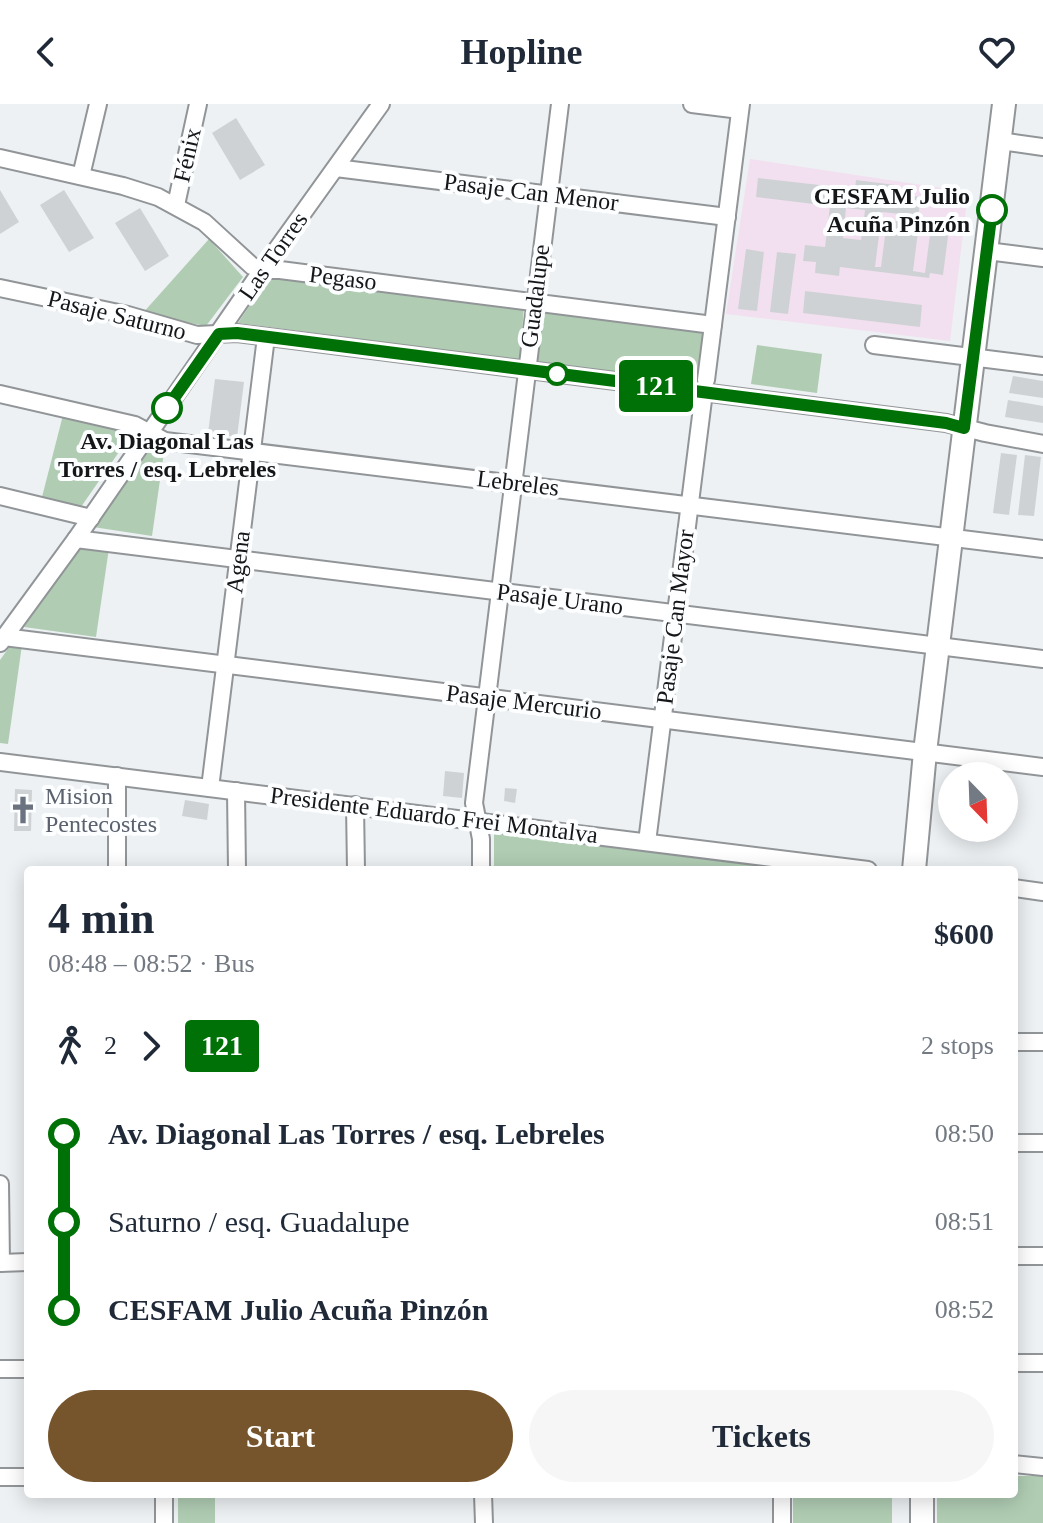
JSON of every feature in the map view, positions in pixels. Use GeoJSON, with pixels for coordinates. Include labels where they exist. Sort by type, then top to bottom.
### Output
{"type":"FeatureCollection","features":[{"type":"Feature","properties":{"kind":"main road"},"geometry":{"type":"LineString","coordinates":[[914,866],[925,752],[1004,104]]}},
{"type":"Feature","properties":{"kind":"main road"},"geometry":{"type":"LineString","coordinates":[[922,1498],[922,1523]]}},
{"type":"Feature","properties":{"kind":"street"},"geometry":{"type":"LineString","coordinates":[[81,176],[98,104]]}},
{"type":"Feature","properties":{"kind":"street","name":"Fénix"},"geometry":{"type":"LineString","coordinates":[[176,205],[198,104]]}},
{"type":"Feature","properties":{"kind":"street","name":"Las Torres"},"geometry":{"type":"LineString","coordinates":[[2,640],[381,104]]}},
{"type":"Feature","properties":{"kind":"street","name":"Guadalupe"},"geometry":{"type":"LineString","coordinates":[[481,866],[481,839],[474,803],[560,104]]}},
{"type":"Feature","properties":{"kind":"street"},"geometry":{"type":"LineString","coordinates":[[692,104],[741,107]]}},
{"type":"Feature","properties":{"kind":"street","name":"Pasaje Can Mayor"},"geometry":{"type":"LineString","coordinates":[[647,842],[741,107]]}},
{"type":"Feature","properties":{"kind":"street"},"geometry":{"type":"LineString","coordinates":[[1000,141],[1043,147]]}},
{"type":"Feature","properties":{"kind":"street"},"geometry":{"type":"LineString","coordinates":[[0,158],[141,191],[176,205],[213,229],[247,263],[262,270]]}},
{"type":"Feature","properties":{"kind":"street","name":"Pasaje Can Menor"},"geometry":{"type":"LineString","coordinates":[[336,168],[727,217]]}},
{"type":"Feature","properties":{"kind":"street"},"geometry":{"type":"LineString","coordinates":[[987,251],[1043,258]]}},
{"type":"Feature","properties":{"kind":"street","name":"Pegaso"},"geometry":{"type":"LineString","coordinates":[[262,270],[713,325]]}},
{"type":"Feature","properties":{"kind":"street","name":"Pasaje Saturno"},"geometry":{"type":"LineString","coordinates":[[0,288],[128,315],[197,335],[237,333],[526,370],[705,386],[946,423],[1043,444]]}},
{"type":"Feature","properties":{"kind":"street","name":"Agena"},"geometry":{"type":"LineString","coordinates":[[210,788],[266,337]]}},
{"type":"Feature","properties":{"kind":"street"},"geometry":{"type":"LineString","coordinates":[[874,345],[1043,366]]}},
{"type":"Feature","properties":{"kind":"street","name":"Lebreles"},"geometry":{"type":"LineString","coordinates":[[0,394],[135,425],[165,441],[1043,549]]}},
{"type":"Feature","properties":{"kind":"street"},"geometry":{"type":"LineString","coordinates":[[0,496],[91,518]]}},
{"type":"Feature","properties":{"kind":"street","name":"Pasaje Urano"},"geometry":{"type":"LineString","coordinates":[[76,539],[1043,659]]}},
{"type":"Feature","properties":{"kind":"street","name":"Pasaje Mercurio"},"geometry":{"type":"LineString","coordinates":[[2,640],[1043,767]]}},
{"type":"Feature","properties":{"kind":"street","name":"Presidente Eduardo Frei Montalva"},"geometry":{"type":"LineString","coordinates":[[0,762],[836,866]]}},
{"type":"Feature","properties":{"kind":"street"},"geometry":{"type":"LineString","coordinates":[[117,776],[117,866]]}},
{"type":"Feature","properties":{"kind":"street"},"geometry":{"type":"LineString","coordinates":[[236,791],[237,866]]}},
{"type":"Feature","properties":{"kind":"street"},"geometry":{"type":"LineString","coordinates":[[355,805],[356,866]]}},
{"type":"Feature","properties":{"kind":"street"},"geometry":{"type":"LineString","coordinates":[[1018,889],[1043,892]]}},
{"type":"Feature","properties":{"kind":"street"},"geometry":{"type":"LineString","coordinates":[[1018,1042],[1043,1042]]}},
{"type":"Feature","properties":{"kind":"street"},"geometry":{"type":"LineString","coordinates":[[1018,1143],[1043,1143]]}},
{"type":"Feature","properties":{"kind":"street"},"geometry":{"type":"LineString","coordinates":[[0,1184],[0,1263],[24,1262]]}},
{"type":"Feature","properties":{"kind":"street"},"geometry":{"type":"LineString","coordinates":[[1018,1256],[1043,1256]]}},
{"type":"Feature","properties":{"kind":"street"},"geometry":{"type":"LineString","coordinates":[[1018,1363],[1043,1363]]}},
{"type":"Feature","properties":{"kind":"street"},"geometry":{"type":"LineString","coordinates":[[0,1369],[24,1369]]}},
{"type":"Feature","properties":{"kind":"street"},"geometry":{"type":"LineString","coordinates":[[1018,1464],[1043,1467]]}},
{"type":"Feature","properties":{"kind":"street"},"geometry":{"type":"LineString","coordinates":[[0,1477],[24,1477]]}},
{"type":"Feature","properties":{"kind":"street"},"geometry":{"type":"LineString","coordinates":[[164,1498],[164,1523]]}},
{"type":"Feature","properties":{"kind":"street"},"geometry":{"type":"LineString","coordinates":[[483,1498],[484,1523]]}},
{"type":"Feature","properties":{"kind":"street"},"geometry":{"type":"LineString","coordinates":[[782,1498],[782,1523]]}},
{"type":"Feature","properties":{"kind":"shaded area"},"geometry":{"type":"Polygon","coordinates":[[[750,159],[968,192],[950,341],[726,314],[750,159]]]}},
{"type":"Feature","properties":{"kind":"green space"},"geometry":{"type":"Polygon","coordinates":[[[209,239],[243,277],[206,326],[142,314],[209,239]]]}},
{"type":"Feature","properties":{"kind":"green space"},"geometry":{"type":"Polygon","coordinates":[[[270,275],[524,306],[520,360],[238,323],[270,275]]]}},
{"type":"Feature","properties":{"kind":"green space"},"geometry":{"type":"Polygon","coordinates":[[[541,309],[703,327],[698,386],[533,362],[541,309]]]}},
{"type":"Feature","properties":{"kind":"green space"},"geometry":{"type":"Polygon","coordinates":[[[757,345],[822,354],[817,393],[751,384],[757,345]]]}},
{"type":"Feature","properties":{"kind":"green space"},"geometry":{"type":"Polygon","coordinates":[[[63,415],[132,433],[81,507],[42,497],[63,415]]]}},
{"type":"Feature","properties":{"kind":"green space"},"geometry":{"type":"Polygon","coordinates":[[[151,442],[165,445],[152,536],[93,527],[151,442]]]}},
{"type":"Feature","properties":{"kind":"green space"},"geometry":{"type":"Polygon","coordinates":[[[82,544],[109,548],[96,637],[24,627],[82,544]]]}},
{"type":"Feature","properties":{"kind":"green space"},"geometry":{"type":"Polygon","coordinates":[[[13,642],[22,645],[8,744],[0,743],[0,660],[13,642]]]}},
{"type":"Feature","properties":{"kind":"green space"},"geometry":{"type":"Polygon","coordinates":[[[494,833],[761,866],[494,866],[494,833]]]}},
{"type":"Feature","properties":{"kind":"green space"},"geometry":{"type":"Polygon","coordinates":[[[1018,1476],[1043,1476],[1043,1523],[937,1523],[937,1498],[1018,1498],[1018,1476]]]}},
{"type":"Feature","properties":{"kind":"green space"},"geometry":{"type":"Polygon","coordinates":[[[178,1498],[215,1498],[215,1523],[178,1523],[178,1498]]]}},
{"type":"Feature","properties":{"kind":"green space"},"geometry":{"type":"Polygon","coordinates":[[[793,1498],[892,1498],[892,1523],[793,1523],[793,1498]]]}},
{"type":"Feature","properties":{"kind":"building"},"geometry":{"type":"Polygon","coordinates":[[[236,118],[265,165],[240,180],[212,133],[236,118]]]}},
{"type":"Feature","properties":{"kind":"building"},"geometry":{"type":"Polygon","coordinates":[[[758,178],[855,189],[856,180],[895,185],[894,194],[921,197],[918,216],[882,212],[875,267],[881,267],[887,220],[919,224],[913,271],[925,273],[931,227],[949,229],[943,275],[930,273],[929,278],[840,267],[839,276],[815,273],[816,262],[803,261],[805,245],[825,247],[830,206],[756,197],[758,178]],[[846,208],[843,238],[861,240],[865,210],[846,208]]]}},
{"type":"Feature","properties":{"kind":"building"},"geometry":{"type":"Polygon","coordinates":[[[0,190],[19,222],[0,234],[0,190]]]}},
{"type":"Feature","properties":{"kind":"building"},"geometry":{"type":"Polygon","coordinates":[[[64,190],[94,238],[69,252],[40,205],[64,190]]]}},
{"type":"Feature","properties":{"kind":"building"},"geometry":{"type":"Polygon","coordinates":[[[140,208],[169,256],[145,271],[115,223],[140,208]]]}},
{"type":"Feature","properties":{"kind":"building"},"geometry":{"type":"Polygon","coordinates":[[[746,249],[764,252],[757,311],[738,309],[746,249]]]}},
{"type":"Feature","properties":{"kind":"building"},"geometry":{"type":"Polygon","coordinates":[[[777,252],[796,254],[788,314],[770,312],[777,252]]]}},
{"type":"Feature","properties":{"kind":"building"},"geometry":{"type":"Polygon","coordinates":[[[805,291],[922,305],[920,327],[803,313],[805,291]]]}},
{"type":"Feature","properties":{"kind":"building"},"geometry":{"type":"Polygon","coordinates":[[[1013,376],[1043,381],[1043,398],[1009,393],[1013,376]]]}},
{"type":"Feature","properties":{"kind":"building"},"geometry":{"type":"Polygon","coordinates":[[[215,379],[244,382],[237,437],[208,433],[215,379]]]}},
{"type":"Feature","properties":{"kind":"building"},"geometry":{"type":"Polygon","coordinates":[[[1008,400],[1043,406],[1043,423],[1005,417],[1008,400]]]}},
{"type":"Feature","properties":{"kind":"building"},"geometry":{"type":"Polygon","coordinates":[[[1001,453],[1017,455],[1009,515],[993,513],[1001,453]]]}},
{"type":"Feature","properties":{"kind":"building"},"geometry":{"type":"Polygon","coordinates":[[[1025,455],[1041,457],[1034,516],[1018,515],[1025,455]]]}},
{"type":"Feature","properties":{"kind":"building"},"geometry":{"type":"Polygon","coordinates":[[[445,771],[464,773],[462,798],[443,796],[445,771]]]}},
{"type":"Feature","properties":{"kind":"building"},"geometry":{"type":"Polygon","coordinates":[[[505,788],[517,789],[515,803],[504,801],[505,788]]]}},
{"type":"Feature","properties":{"kind":"building","name":"Mision Pentecostes"},"geometry":{"type":"Polygon","coordinates":[[[15,789],[32,790],[31,831],[14,831],[15,789]]]}},
{"type":"Feature","properties":{"kind":"building"},"geometry":{"type":"Polygon","coordinates":[[[185,800],[209,804],[207,820],[182,816],[185,800]]]}},
{"type":"Feature","properties":{"kind":"bus line","name":"121"},"geometry":{"type":"LineString","coordinates":[[167,408],[219,334],[237,333],[946,423],[964,428],[992,210]]}},
{"type":"Feature","properties":{"kind":"place","name":"CESFAM Julio Acuña Pinzón"},"geometry":{"type":"Point","coordinates":[992,210]}},
{"type":"Feature","properties":{"kind":"place","name":"Av. Diagonal Las Torres / esq. Lebreles"},"geometry":{"type":"Point","coordinates":[167,408]}},
{"type":"Feature","properties":{"kind":"place","name":"Mision Pentecostes"},"geometry":{"type":"Point","coordinates":[23,810]}}]}
